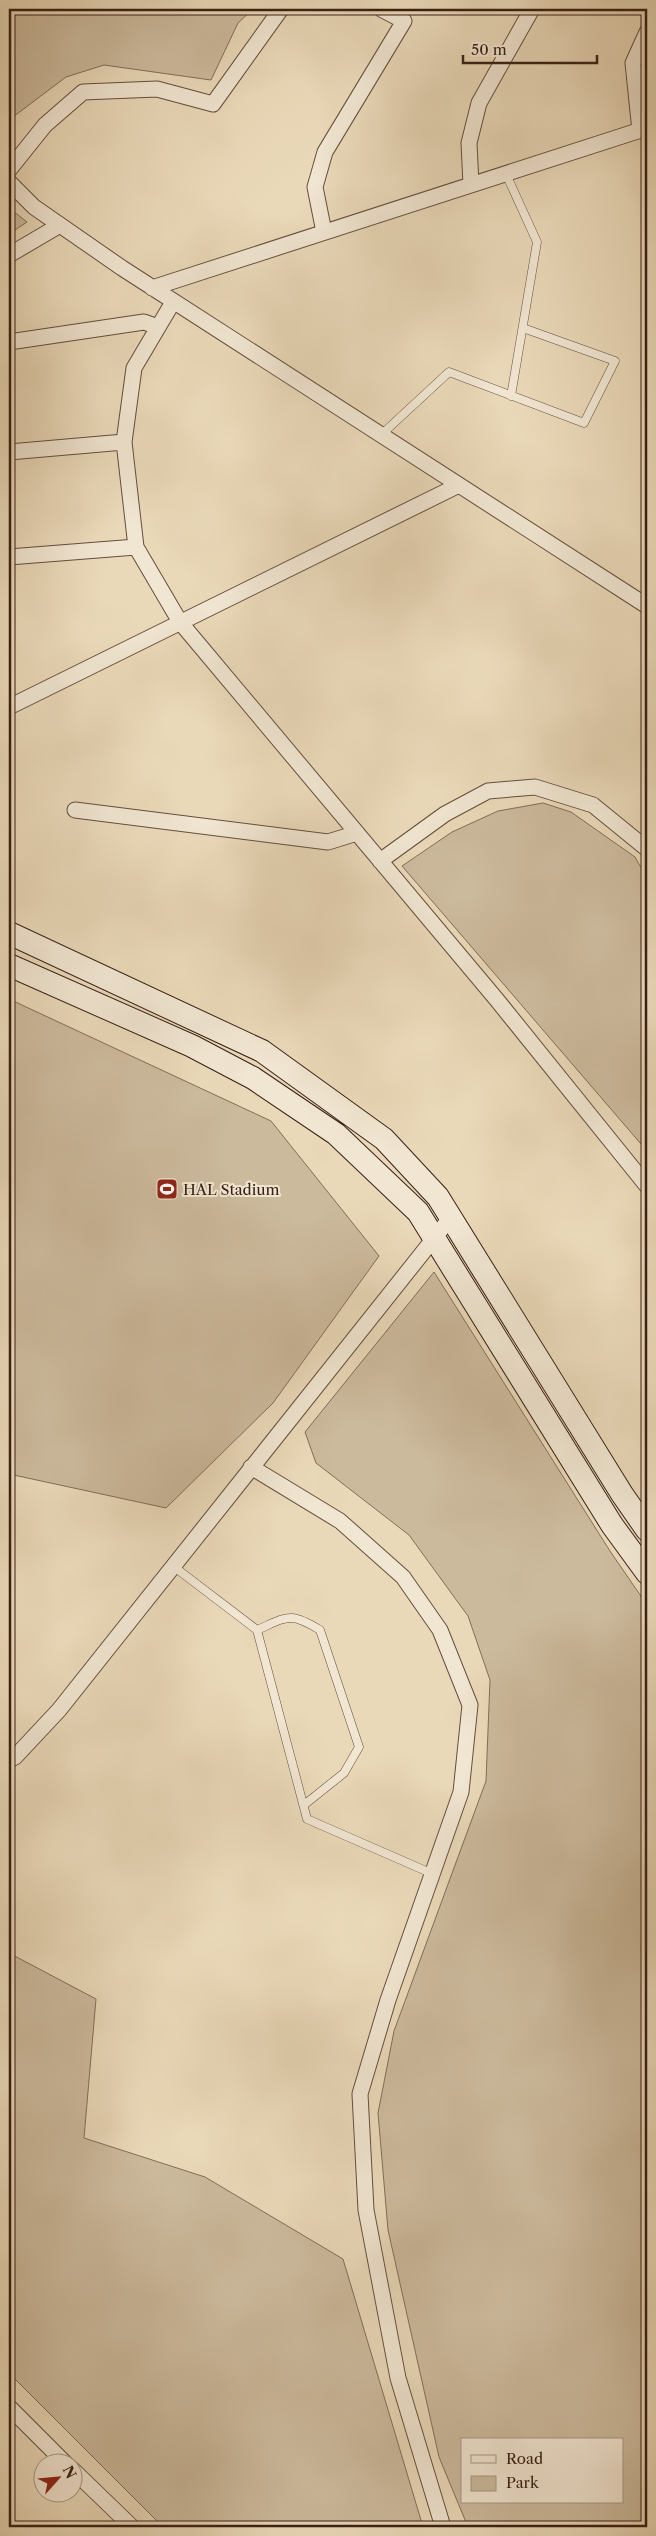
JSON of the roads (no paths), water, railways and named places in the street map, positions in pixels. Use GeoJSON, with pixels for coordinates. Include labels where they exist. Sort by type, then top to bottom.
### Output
{"type":"FeatureCollection","features":[{"type":"Feature","properties":{"kind":"street"},"geometry":{"type":"LineString","coordinates":[[9,170],[45,125],[83,92],[157,89],[213,104],[281,9]]}},
{"type":"Feature","properties":{"kind":"street"},"geometry":{"type":"LineString","coordinates":[[324,232],[315,187],[325,152],[404,21],[381,9]]}},
{"type":"Feature","properties":{"kind":"street"},"geometry":{"type":"LineString","coordinates":[[471,185],[469,143],[479,103],[532,9]]}},
{"type":"Feature","properties":{"kind":"street"},"geometry":{"type":"LineString","coordinates":[[152,288],[644,130],[633,62],[647,32]]}},
{"type":"Feature","properties":{"kind":"street"},"geometry":{"type":"LineString","coordinates":[[9,182],[34,207],[152,288],[647,606]]}},
{"type":"Feature","properties":{"kind":"street"},"geometry":{"type":"LineString","coordinates":[[9,255],[60,225]]}},
{"type":"Feature","properties":{"kind":"street"},"geometry":{"type":"LineString","coordinates":[[174,302],[134,368],[124,442],[136,547],[180,622],[357,833],[647,1186]]}},
{"type":"Feature","properties":{"kind":"street"},"geometry":{"type":"LineString","coordinates":[[9,342],[144,322],[158,327]]}},
{"type":"Feature","properties":{"kind":"street"},"geometry":{"type":"LineString","coordinates":[[9,452],[124,442]]}},
{"type":"Feature","properties":{"kind":"street"},"geometry":{"type":"LineString","coordinates":[[9,708],[459,485]]}},
{"type":"Feature","properties":{"kind":"street"},"geometry":{"type":"LineString","coordinates":[[9,557],[136,547]]}},
{"type":"Feature","properties":{"kind":"street"},"geometry":{"type":"LineString","coordinates":[[380,861],[445,814],[488,791],[535,787],[593,805],[647,849]]}},
{"type":"Feature","properties":{"kind":"street"},"geometry":{"type":"LineString","coordinates":[[75,810],[328,842],[357,833]]}},
{"type":"Feature","properties":{"kind":"street"},"geometry":{"type":"LineString","coordinates":[[9,933],[262,1051],[384,1138],[438,1197],[622,1494],[647,1530]]}},
{"type":"Feature","properties":{"kind":"street"},"geometry":{"type":"LineString","coordinates":[[9,965],[192,1046],[253,1078],[336,1134],[418,1212],[612,1524],[647,1573]]}},
{"type":"Feature","properties":{"kind":"street"},"geometry":{"type":"LineString","coordinates":[[9,1760],[59,1710],[451,1217]]}},
{"type":"Feature","properties":{"kind":"street"},"geometry":{"type":"LineString","coordinates":[[251,1467],[347,1527],[403,1577],[440,1630],[470,1705],[462,1792],[388,2000],[360,2094],[366,2210],[398,2378],[443,2527]]}},
{"type":"Feature","properties":{"kind":"street"},"geometry":{"type":"LineString","coordinates":[[9,2407],[56,2454]]}},
{"type":"Feature","properties":{"kind":"street"},"geometry":{"type":"LineString","coordinates":[[82,2479],[132,2527]]}},
{"type":"Feature","properties":{"kind":"lane"},"geometry":{"type":"LineString","coordinates":[[506,174],[538,242],[511,396]]}},
{"type":"Feature","properties":{"kind":"lane"},"geometry":{"type":"LineString","coordinates":[[381,435],[449,372],[584,424],[615,361],[522,328]]}},
{"type":"Feature","properties":{"kind":"lane"},"geometry":{"type":"LineString","coordinates":[[173,1566],[257,1630],[308,1819],[432,1874]]}},
{"type":"Feature","properties":{"kind":"lane"},"geometry":{"type":"LineString","coordinates":[[257,1630],[288,1616],[305,1620],[320,1630],[358,1747],[344,1773],[304,1805]]}},
{"type":"Feature","properties":{"kind":"place","name":"HAL Stadium"},"geometry":{"type":"Point","coordinates":[167,1189]}}]}
